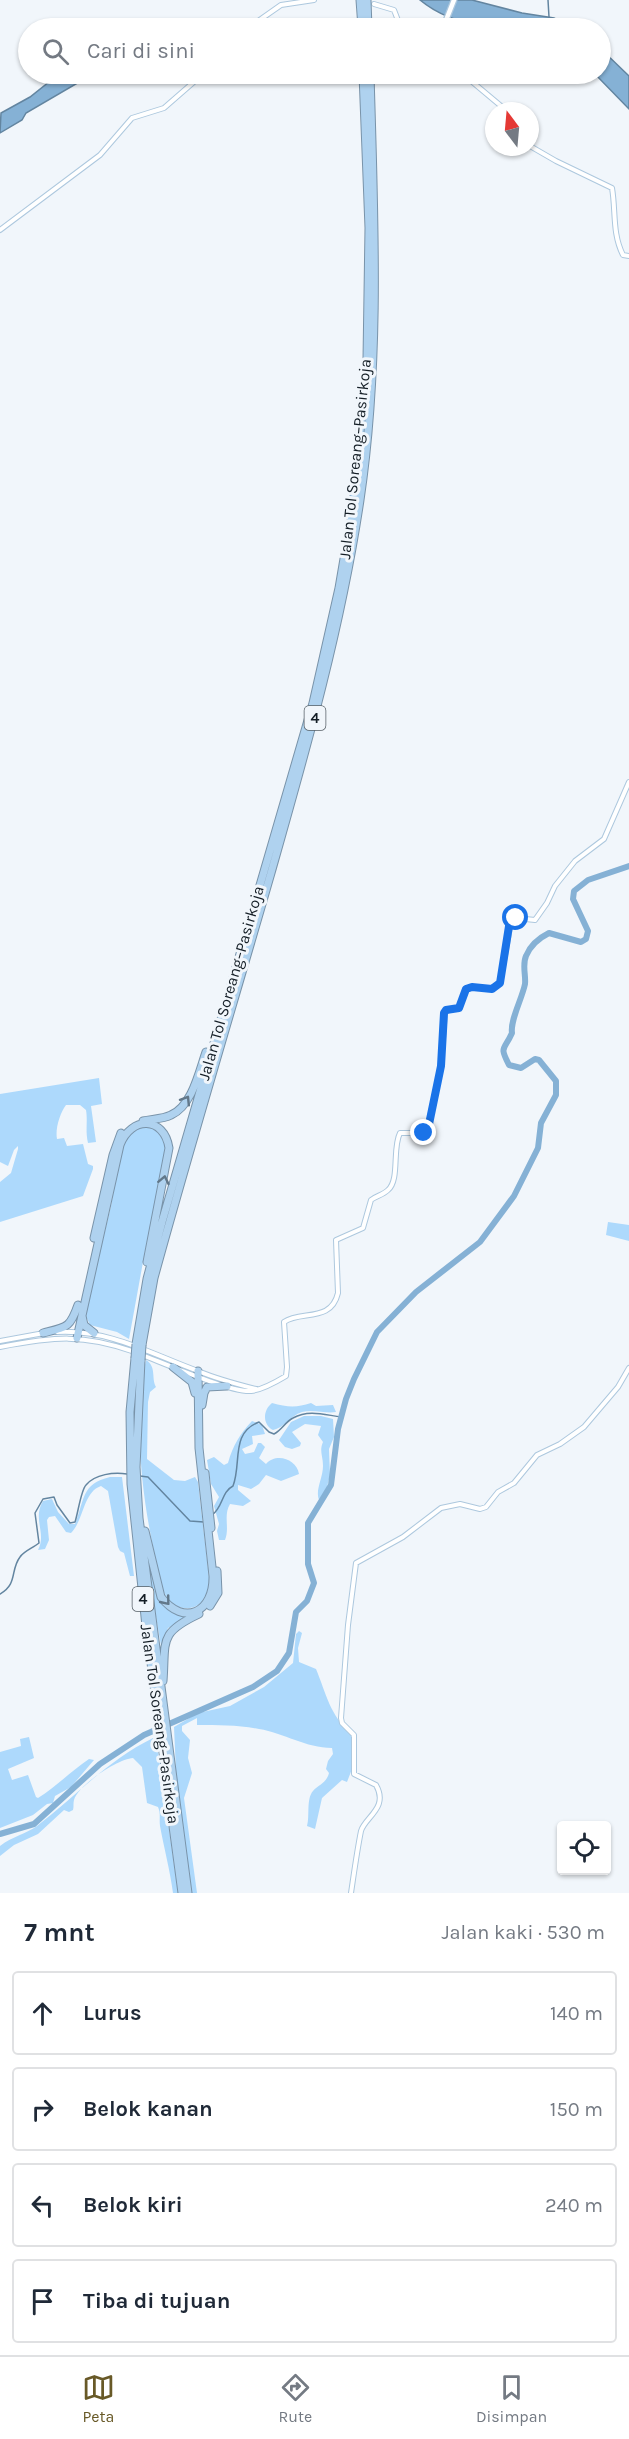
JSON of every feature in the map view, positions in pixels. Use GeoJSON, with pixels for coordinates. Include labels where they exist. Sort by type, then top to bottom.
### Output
{"type":"FeatureCollection","features":[{"type":"Feature","properties":{"kind":"highway"},"geometry":{"type":"LineString","coordinates":[[360,0],[361,18]]}},
{"type":"Feature","properties":{"kind":"highway"},"geometry":{"type":"LineString","coordinates":[[369,18],[370,2]]}},
{"type":"Feature","properties":{"kind":"highway","name":"Jalan Tol Soreang–Pasirkoja"},"geometry":{"type":"LineString","coordinates":[[188,1893],[146,1626],[134,1468],[139,1345],[147,1279],[217,1028],[313,704],[333,618],[353,506],[363,413],[369,294],[369,217],[363,84]]}},
{"type":"Feature","properties":{"kind":"highway","name":"Jalan Tol Soreang–Pasirkoja"},"geometry":{"type":"LineString","coordinates":[[139,1345],[154,1278],[312,732],[347,580],[365,464],[374,345],[375,225],[370,84]]}},
{"type":"Feature","properties":{"kind":"highway"},"geometry":{"type":"LineString","coordinates":[[75,1334],[112,1155],[120,1135],[134,1122],[169,1116],[181,1108],[193,1089],[217,1028]]}},
{"type":"Feature","properties":{"kind":"highway"},"geometry":{"type":"LineString","coordinates":[[44,1333],[68,1326],[72,1322],[80,1305],[120,1145],[127,1131],[134,1126],[146,1124],[162,1129],[168,1139],[169,1148],[146,1264],[147,1279]]}},
{"type":"Feature","properties":{"kind":"highway"},"geometry":{"type":"LineString","coordinates":[[80,1305],[83,1323],[94,1333]]}},
{"type":"Feature","properties":{"kind":"highway"},"geometry":{"type":"LineString","coordinates":[[135,1484],[159,1591],[167,1605],[180,1613],[191,1613],[204,1607],[212,1593],[213,1576],[198,1423],[192,1382],[173,1367]]}},
{"type":"Feature","properties":{"kind":"highway"},"geometry":{"type":"LineString","coordinates":[[199,1374],[207,1508]]}},
{"type":"Feature","properties":{"kind":"highway"},"geometry":{"type":"LineString","coordinates":[[198,1423],[199,1374]]}},
{"type":"Feature","properties":{"kind":"highway"},"geometry":{"type":"LineString","coordinates":[[201,1411],[205,1389],[213,1385],[226,1386]]}},
{"type":"Feature","properties":{"kind":"highway","name":"Jalan Tol Soreang–Pasirkoja"},"geometry":{"type":"LineString","coordinates":[[135,1484],[162,1698],[161,1712]]}},
{"type":"Feature","properties":{"kind":"highway"},"geometry":{"type":"LineString","coordinates":[[162,1698],[164,1648],[169,1632],[209,1608],[218,1593],[209,1528]]}},
{"type":"Feature","properties":{"kind":"highway","name":"Jalan Tol Soreang–Pasirkoja"},"geometry":{"type":"LineString","coordinates":[[167,1751],[182,1893]]}},
{"type":"Feature","properties":{"kind":"main road"},"geometry":{"type":"LineString","coordinates":[[447,18],[454,0]]}},
{"type":"Feature","properties":{"kind":"street"},"geometry":{"type":"LineString","coordinates":[[262,18],[280,5],[314,0]]}},
{"type":"Feature","properties":{"kind":"street"},"geometry":{"type":"LineString","coordinates":[[370,2],[394,10],[397,18]]}},
{"type":"Feature","properties":{"kind":"street"},"geometry":{"type":"LineString","coordinates":[[0,230],[96,158],[132,118],[164,108],[192,84]]}},
{"type":"Feature","properties":{"kind":"street"},"geometry":{"type":"LineString","coordinates":[[475,84],[496,102]]}},
{"type":"Feature","properties":{"kind":"street"},"geometry":{"type":"LineString","coordinates":[[539,151],[612,188],[615,227],[620,248],[623,255],[629,256]]}},
{"type":"Feature","properties":{"kind":"street"},"geometry":{"type":"LineString","coordinates":[[0,1341],[44,1333],[94,1333],[122,1341],[226,1386],[246,1391],[256,1390],[287,1374],[285,1320],[318,1314],[336,1301],[338,1274],[335,1242],[337,1238],[363,1228],[371,1200],[388,1190],[393,1184],[396,1145],[400,1133],[427,1131],[441,1066],[445,1011],[459,1008],[466,989],[472,987],[492,989],[500,983],[511,922],[516,918],[535,920],[548,903],[555,886],[575,861],[604,839],[629,782]]}},
{"type":"Feature","properties":{"kind":"street"},"geometry":{"type":"LineString","coordinates":[[0,1347],[75,1334],[122,1347],[173,1367],[256,1390]]}},
{"type":"Feature","properties":{"kind":"street"},"geometry":{"type":"LineString","coordinates":[[351,1893],[362,1829],[375,1813],[379,1795],[376,1785],[354,1774],[354,1735],[342,1723],[341,1718],[355,1565],[358,1561],[403,1537],[441,1508],[460,1504],[480,1509],[486,1507],[497,1493],[514,1482],[537,1455],[560,1444],[584,1427],[618,1387],[629,1368]]}},
{"type":"Feature","properties":{"kind":"shaded area"},"geometry":{"type":"Polygon","coordinates":[[[420,0],[472,0],[522,13],[554,18],[452,18],[420,0]]]}},
{"type":"Feature","properties":{"kind":"shaded area"},"geometry":{"type":"Polygon","coordinates":[[[611,59],[629,76],[629,109],[605,84],[611,84],[611,59]]]}},
{"type":"Feature","properties":{"kind":"shaded area"},"geometry":{"type":"Polygon","coordinates":[[[46,84],[76,84],[26,113],[22,120],[0,133],[1,113],[30,97],[46,84]]]}},
{"type":"Feature","properties":{"kind":"shaded area"},"geometry":{"type":"Polygon","coordinates":[[[99,1078],[102,1104],[91,1106],[96,1142],[88,1143],[86,1110],[80,1105],[66,1105],[57,1131],[57,1139],[64,1138],[67,1146],[83,1144],[88,1164],[93,1166],[83,1196],[0,1222],[0,1182],[11,1173],[18,1146],[8,1166],[0,1162],[0,1094],[99,1078]]]}},
{"type":"Feature","properties":{"kind":"shaded area"},"geometry":{"type":"Polygon","coordinates":[[[143,1127],[153,1129],[160,1134],[167,1150],[129,1339],[117,1332],[90,1325],[85,1314],[111,1206],[122,1144],[133,1130],[143,1127]]]}},
{"type":"Feature","properties":{"kind":"shaded area"},"geometry":{"type":"Polygon","coordinates":[[[608,1222],[629,1225],[629,1241],[606,1235],[608,1222]]]}},
{"type":"Feature","properties":{"kind":"shaded area"},"geometry":{"type":"Polygon","coordinates":[[[146,1360],[152,1366],[156,1387],[150,1392],[148,1402],[147,1459],[174,1480],[185,1481],[195,1477],[198,1482],[210,1586],[203,1600],[190,1608],[184,1608],[171,1602],[163,1591],[151,1535],[140,1448],[141,1404],[146,1360]]]}},
{"type":"Feature","properties":{"kind":"shaded area"},"geometry":{"type":"Polygon","coordinates":[[[272,1403],[292,1406],[311,1403],[316,1406],[333,1405],[336,1412],[302,1412],[273,1430],[265,1421],[267,1409],[272,1403]]]}},
{"type":"Feature","properties":{"kind":"shaded area"},"geometry":{"type":"Polygon","coordinates":[[[304,1416],[333,1419],[334,1437],[329,1449],[330,1475],[327,1487],[319,1500],[318,1492],[323,1466],[321,1451],[323,1442],[318,1435],[321,1426],[305,1424],[292,1432],[301,1443],[300,1446],[292,1449],[285,1447],[279,1440],[291,1422],[304,1416]]]}},
{"type":"Feature","properties":{"kind":"shaded area"},"geometry":{"type":"Polygon","coordinates":[[[252,1421],[262,1425],[265,1434],[252,1436],[253,1444],[242,1449],[245,1454],[254,1452],[258,1443],[261,1443],[265,1447],[259,1458],[266,1464],[275,1458],[286,1459],[294,1464],[299,1474],[281,1481],[266,1475],[259,1484],[251,1489],[238,1485],[238,1490],[251,1501],[243,1506],[230,1504],[225,1540],[219,1540],[217,1531],[219,1524],[214,1506],[219,1497],[211,1484],[207,1460],[214,1457],[224,1465],[228,1463],[237,1440],[252,1421]]]}},
{"type":"Feature","properties":{"kind":"shaded area"},"geometry":{"type":"Polygon","coordinates":[[[110,1477],[122,1477],[134,1576],[130,1576],[124,1553],[118,1547],[108,1491],[101,1486],[95,1489],[87,1500],[79,1521],[71,1533],[66,1532],[55,1516],[49,1517],[47,1520],[49,1540],[45,1549],[38,1550],[41,1538],[39,1514],[43,1501],[52,1499],[58,1512],[69,1524],[75,1524],[89,1488],[110,1477]]]}},
{"type":"Feature","properties":{"kind":"shaded area"},"geometry":{"type":"Polygon","coordinates":[[[147,1563],[161,1603],[170,1611],[192,1616],[168,1628],[161,1646],[147,1563]]]}},
{"type":"Feature","properties":{"kind":"shaded area"},"geometry":{"type":"Polygon","coordinates":[[[299,1631],[302,1633],[298,1648],[299,1662],[316,1669],[333,1712],[351,1733],[352,1769],[347,1782],[342,1780],[322,1798],[315,1829],[307,1826],[310,1798],[313,1791],[328,1777],[329,1773],[326,1769],[333,1754],[332,1748],[313,1746],[259,1729],[197,1725],[197,1718],[182,1726],[182,1731],[190,1740],[188,1758],[192,1773],[184,1798],[197,1893],[192,1893],[176,1772],[174,1727],[198,1713],[230,1706],[264,1687],[293,1663],[296,1634],[299,1631]]]}},
{"type":"Feature","properties":{"kind":"shaded area"},"geometry":{"type":"Polygon","coordinates":[[[29,1737],[34,1758],[8,1769],[12,1780],[28,1775],[38,1798],[89,1759],[94,1760],[71,1787],[55,1796],[53,1803],[47,1804],[33,1815],[0,1828],[0,1752],[21,1746],[20,1739],[29,1737]]]}},
{"type":"Feature","properties":{"kind":"shaded area"},"geometry":{"type":"Polygon","coordinates":[[[153,1738],[158,1751],[178,1893],[173,1893],[158,1807],[147,1803],[142,1767],[133,1758],[126,1759],[98,1775],[121,1757],[153,1738]]]}},
{"type":"Feature","properties":{"kind":"shaded area"},"geometry":{"type":"Polygon","coordinates":[[[82,1788],[74,1800],[73,1810],[69,1812],[64,1810],[38,1834],[14,1845],[0,1856],[0,1846],[37,1826],[82,1788]]]}},
{"type":"Feature","properties":{"kind":"waterway"},"geometry":{"type":"LineString","coordinates":[[548,0],[549,17]]}},
{"type":"Feature","properties":{"kind":"waterway"},"geometry":{"type":"LineString","coordinates":[[0,1834],[34,1824],[100,1764],[144,1735],[253,1687],[277,1671],[289,1653],[296,1612],[307,1601],[314,1583],[308,1564],[308,1523],[331,1485],[338,1429],[346,1399],[377,1332],[416,1292],[480,1242],[514,1196],[538,1148],[541,1123],[556,1095],[556,1081],[539,1060],[535,1059],[521,1068],[509,1065],[503,1051],[512,1033],[513,1022],[525,984],[526,956],[535,943],[549,933],[581,942],[586,939],[588,931],[573,899],[574,891],[588,880],[629,866]]}},
{"type":"Feature","properties":{"kind":"waterway"},"geometry":{"type":"LineString","coordinates":[[212,1515],[216,1512],[226,1492],[233,1486],[240,1441],[250,1427],[259,1422],[274,1434],[299,1415],[317,1413],[341,1417]]}},
{"type":"Feature","properties":{"kind":"waterway"},"geometry":{"type":"LineString","coordinates":[[0,1594],[12,1581],[20,1557],[39,1543],[35,1513],[43,1499],[54,1497],[70,1523],[75,1522],[83,1492],[90,1481],[105,1475],[127,1474]]}},
{"type":"Feature","properties":{"kind":"waterway"},"geometry":{"type":"LineString","coordinates":[[140,1476],[148,1477],[190,1521],[204,1522]]}},
{"type":"Feature","properties":{"kind":"route"},"geometry":{"type":"LineString","coordinates":[[424,1133],[428,1129],[441,1066],[444,1013],[449,1009],[459,1008],[466,989],[472,987],[488,990],[500,983],[509,926],[516,918]]}}]}
